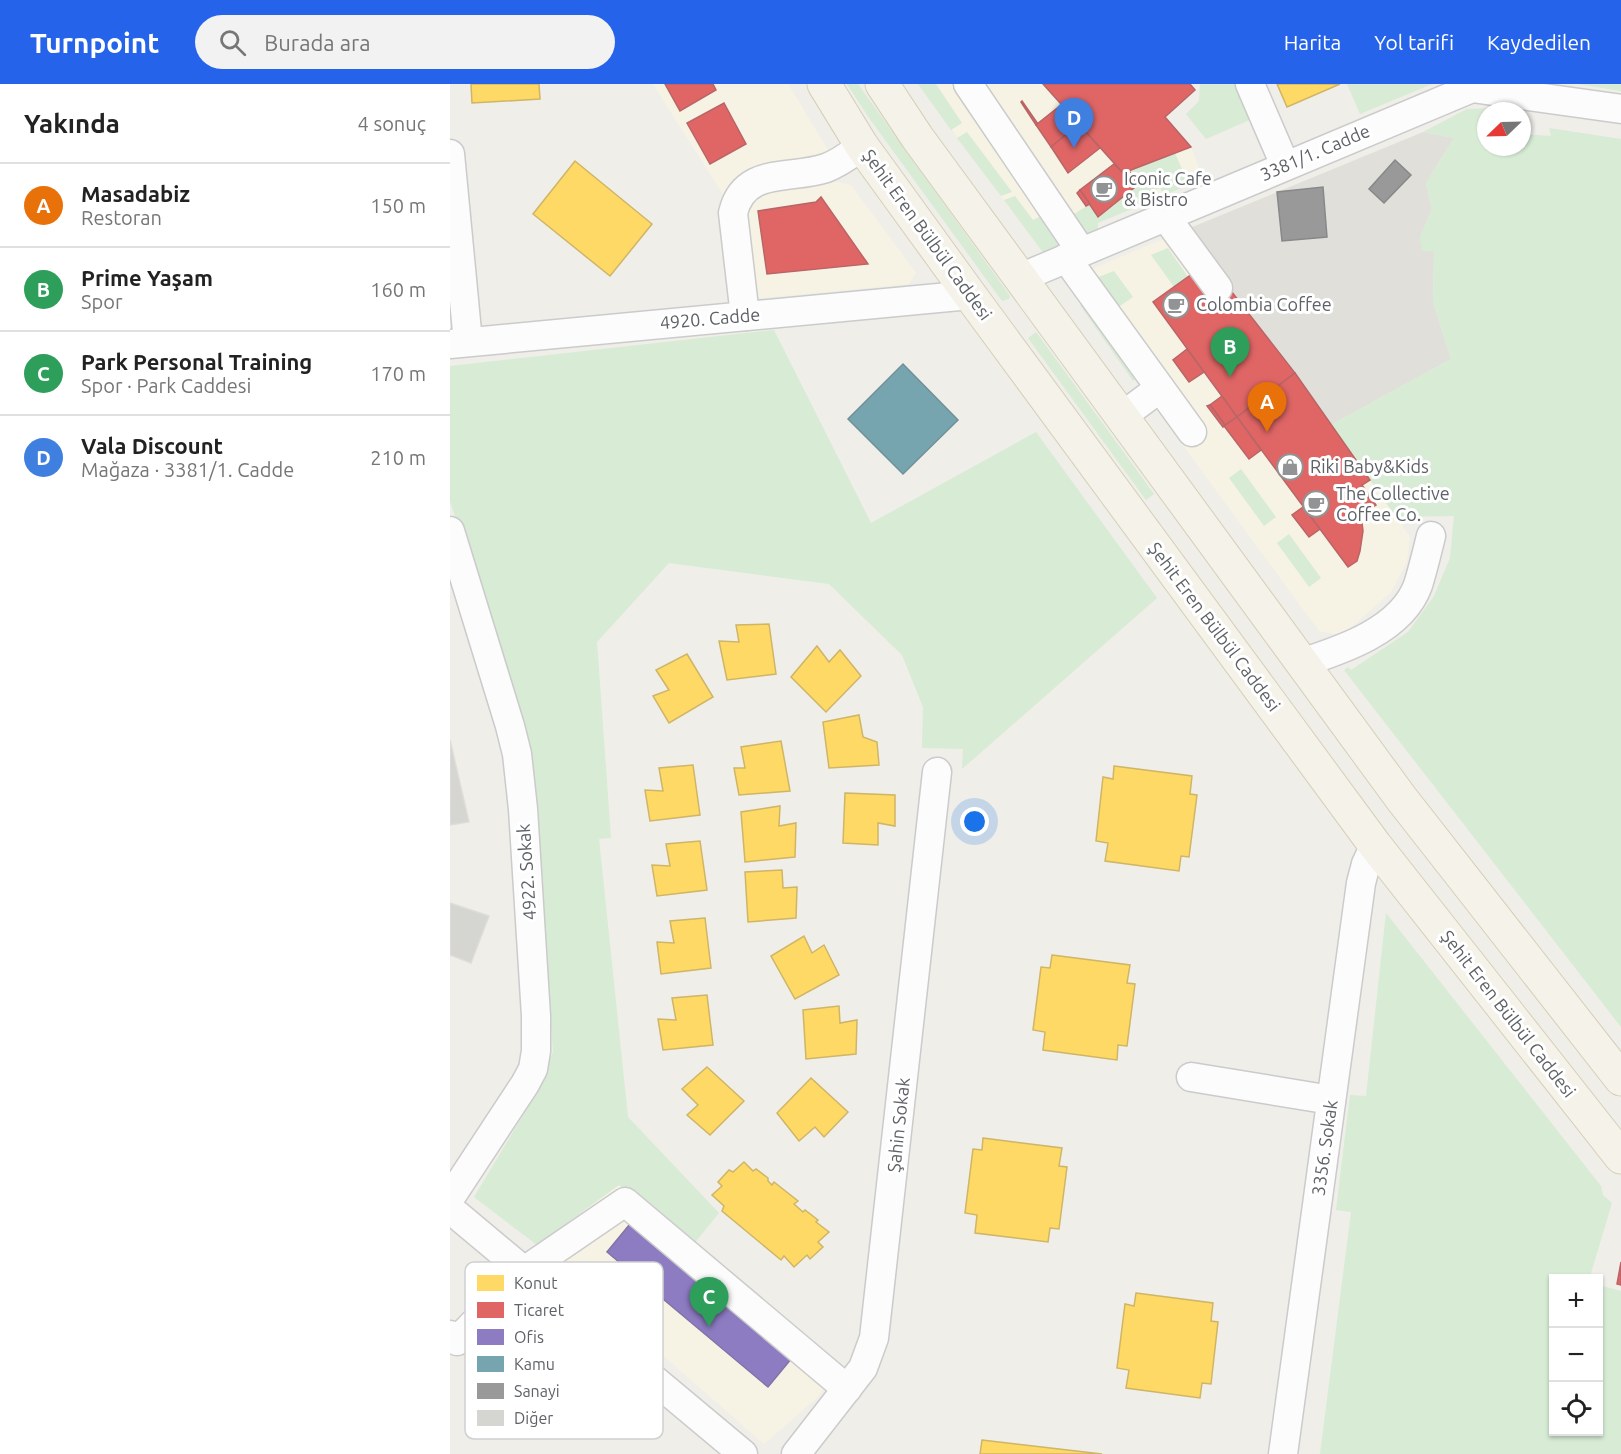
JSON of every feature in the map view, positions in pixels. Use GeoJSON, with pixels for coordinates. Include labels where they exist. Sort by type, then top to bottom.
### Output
{"type":"FeatureCollection","features":[{"type":"Feature","properties":{"kind":"main road","name":"Şehit Eren Bülbül Caddesi"},"geometry":{"type":"LineString","coordinates":[[824,84],[862,146],[1375,845],[1621,1157]]}},
{"type":"Feature","properties":{"kind":"main road"},"geometry":{"type":"LineString","coordinates":[[882,84],[917,136],[1301,663],[1408,807],[1621,1079]]}},
{"type":"Feature","properties":{"kind":"main road"},"geometry":{"type":"LineString","coordinates":[[1160,555],[1200,526]]}},
{"type":"Feature","properties":{"kind":"street"},"geometry":{"type":"LineString","coordinates":[[968,84],[1073,254],[1160,388],[1192,432]]}},
{"type":"Feature","properties":{"kind":"street"},"geometry":{"type":"LineString","coordinates":[[1250,84],[1285,165]]}},
{"type":"Feature","properties":{"kind":"street","name":"3381/1. Cadde"},"geometry":{"type":"LineString","coordinates":[[1020,278],[1472,86],[1621,109]]}},
{"type":"Feature","properties":{"kind":"street"},"geometry":{"type":"LineString","coordinates":[[745,316],[733,213],[736,200],[742,190],[765,178],[829,167],[862,146]]}},
{"type":"Feature","properties":{"kind":"street"},"geometry":{"type":"LineString","coordinates":[[450,154],[459,343]]}},
{"type":"Feature","properties":{"kind":"street"},"geometry":{"type":"LineString","coordinates":[[1165,216],[1218,288]]}},
{"type":"Feature","properties":{"kind":"street","name":"4920. Cadde"},"geometry":{"type":"LineString","coordinates":[[459,343],[970,295]]}},
{"type":"Feature","properties":{"kind":"street"},"geometry":{"type":"LineString","coordinates":[[1121,417],[1160,388]]}},
{"type":"Feature","properties":{"kind":"street","name":"4922. Sokak"},"geometry":{"type":"LineString","coordinates":[[450,531],[517,754],[524,826],[536,1034],[533,1069],[450,1198]]}},
{"type":"Feature","properties":{"kind":"street"},"geometry":{"type":"LineString","coordinates":[[1301,663],[1361,641],[1399,614],[1409,602],[1417,586],[1431,536]]}},
{"type":"Feature","properties":{"kind":"street","name":"Şahin Sokak"},"geometry":{"type":"LineString","coordinates":[[796,1454],[867,1360],[877,1324],[937,772]]}},
{"type":"Feature","properties":{"kind":"street","name":"3356. Sokak"},"geometry":{"type":"LineString","coordinates":[[1283,1454],[1361,883],[1366,864],[1375,845]]}},
{"type":"Feature","properties":{"kind":"street"},"geometry":{"type":"LineString","coordinates":[[1191,1077],[1331,1100]]}},
{"type":"Feature","properties":{"kind":"street"},"geometry":{"type":"LineString","coordinates":[[537,1262],[625,1202],[847,1389]]}},
{"type":"Feature","properties":{"kind":"street"},"geometry":{"type":"LineString","coordinates":[[450,1209],[513,1262]]}},
{"type":"Feature","properties":{"kind":"street"},"geometry":{"type":"LineString","coordinates":[[450,1335],[457,1341],[465,1333]]}},
{"type":"Feature","properties":{"kind":"street"},"geometry":{"type":"LineString","coordinates":[[663,1387],[743,1454]]}},
{"type":"Feature","properties":{"kind":"shaded area"},"geometry":{"type":"Polygon","coordinates":[[[653,84],[788,84],[828,150],[816,161],[756,167],[740,174],[724,196],[653,84]]]}},
{"type":"Feature","properties":{"kind":"shaded area"},"geometry":{"type":"Polygon","coordinates":[[[918,84],[1137,84],[1191,147],[1201,180],[1098,223],[1099,227],[1044,254],[918,84]]]}},
{"type":"Feature","properties":{"kind":"shaded area"},"geometry":{"type":"Polygon","coordinates":[[[1423,132],[1454,138],[1426,183],[1432,209],[1420,238],[1434,252],[1433,302],[1451,359],[1331,425],[1295,373],[1185,230],[1423,132]]]}},
{"type":"Feature","properties":{"kind":"shaded area"},"geometry":{"type":"Polygon","coordinates":[[[838,182],[851,185],[916,273],[909,284],[752,299],[741,210],[757,192],[838,182]]]}},
{"type":"Feature","properties":{"kind":"shaded area"},"geometry":{"type":"Polygon","coordinates":[[[1185,230],[1295,373],[1410,537],[1407,561],[1391,592],[1342,635],[1319,631],[1076,299],[1080,278],[1087,271],[1185,230]]]}},
{"type":"Feature","properties":{"kind":"shaded area"},"geometry":{"type":"Polygon","coordinates":[[[619,1185],[837,1362],[819,1396],[764,1444],[663,1355],[663,1262],[556,1262],[537,1245],[619,1185]]]}},
{"type":"Feature","properties":{"kind":"green space"},"geometry":{"type":"Polygon","coordinates":[[[847,84],[858,84],[1010,296],[1009,299],[1002,301],[847,84]]]}},
{"type":"Feature","properties":{"kind":"green space"},"geometry":{"type":"Polygon","coordinates":[[[918,84],[936,84],[962,123],[951,130],[918,84]]]}},
{"type":"Feature","properties":{"kind":"green space"},"geometry":{"type":"Polygon","coordinates":[[[1200,84],[1236,84],[1252,119],[1206,139],[1186,114],[1199,101],[1200,84]]]}},
{"type":"Feature","properties":{"kind":"green space"},"geometry":{"type":"Polygon","coordinates":[[[1347,84],[1432,84],[1360,114],[1347,84]]]}},
{"type":"Feature","properties":{"kind":"green space"},"geometry":{"type":"Polygon","coordinates":[[[1578,84],[1621,84],[1621,91],[1578,84]]]}},
{"type":"Feature","properties":{"kind":"green space"},"geometry":{"type":"Polygon","coordinates":[[[1467,109],[1477,109],[1477,156],[1531,156],[1531,135],[1551,136],[1549,128],[1621,139],[1621,1027],[1344,670],[1348,667],[1351,670],[1408,632],[1434,596],[1450,558],[1454,516],[1396,517],[1331,425],[1451,359],[1433,302],[1434,252],[1422,251],[1420,238],[1432,209],[1426,183],[1454,138],[1423,132],[1467,109]]]}},
{"type":"Feature","properties":{"kind":"green space"},"geometry":{"type":"Polygon","coordinates":[[[967,132],[1012,192],[1001,196],[957,138],[967,132]]]}},
{"type":"Feature","properties":{"kind":"green space"},"geometry":{"type":"Polygon","coordinates":[[[1175,153],[1189,185],[1164,195],[1160,188],[1148,193],[1151,201],[1098,223],[1098,230],[1079,239],[1066,219],[1090,204],[1139,184],[1129,171],[1175,153]]]}},
{"type":"Feature","properties":{"kind":"green space"},"geometry":{"type":"Polygon","coordinates":[[[1015,196],[1033,220],[1041,216],[1066,244],[1044,254],[1004,200],[1015,196]]]}},
{"type":"Feature","properties":{"kind":"green space"},"geometry":{"type":"Polygon","coordinates":[[[1168,248],[1188,277],[1174,287],[1151,255],[1168,248]]]}},
{"type":"Feature","properties":{"kind":"green space"},"geometry":{"type":"Polygon","coordinates":[[[1114,271],[1133,297],[1117,308],[1096,278],[1114,271]]]}},
{"type":"Feature","properties":{"kind":"green space"},"geometry":{"type":"Polygon","coordinates":[[[1083,303],[1137,378],[1133,381],[1080,305],[1083,303]]]}},
{"type":"Feature","properties":{"kind":"green space"},"geometry":{"type":"Polygon","coordinates":[[[774,330],[871,523],[1036,432],[1157,598],[962,769],[963,749],[922,748],[923,707],[902,655],[829,584],[669,563],[597,642],[611,838],[599,839],[628,1117],[719,1213],[693,1245],[619,1185],[537,1245],[474,1197],[534,1097],[553,1052],[532,752],[450,501],[450,366],[774,330]]]}},
{"type":"Feature","properties":{"kind":"green space"},"geometry":{"type":"Polygon","coordinates":[[[1036,332],[1154,494],[1146,500],[1028,338],[1036,332]]]}},
{"type":"Feature","properties":{"kind":"green space"},"geometry":{"type":"Polygon","coordinates":[[[1241,469],[1276,517],[1264,526],[1229,478],[1241,469]]]}},
{"type":"Feature","properties":{"kind":"green space"},"geometry":{"type":"Polygon","coordinates":[[[1289,534],[1321,578],[1309,587],[1277,543],[1289,534]]]}},
{"type":"Feature","properties":{"kind":"green space"},"geometry":{"type":"Polygon","coordinates":[[[1386,913],[1601,1186],[1603,1195],[1612,1203],[1591,1274],[1549,1274],[1549,1436],[1603,1436],[1603,1286],[1621,1291],[1621,1454],[1320,1454],[1351,1212],[1336,1210],[1350,1095],[1366,1096],[1386,913]]]}},
{"type":"Feature","properties":{"kind":"building: Konut"},"geometry":{"type":"Polygon","coordinates":[[[471,84],[539,84],[540,99],[472,103],[471,84]]]}},
{"type":"Feature","properties":{"kind":"building: Konut"},"geometry":{"type":"Polygon","coordinates":[[[1277,84],[1340,84],[1287,107],[1277,84]]]}},
{"type":"Feature","properties":{"kind":"building: Konut"},"geometry":{"type":"Polygon","coordinates":[[[575,161],[652,224],[610,276],[533,214],[575,161]]]}},
{"type":"Feature","properties":{"kind":"building: Konut"},"geometry":{"type":"Polygon","coordinates":[[[769,624],[776,674],[727,680],[719,641],[739,642],[736,625],[769,624]]]}},
{"type":"Feature","properties":{"kind":"building: Konut"},"geometry":{"type":"Polygon","coordinates":[[[817,646],[829,662],[840,650],[861,676],[826,712],[791,677],[817,646]]]}},
{"type":"Feature","properties":{"kind":"building: Konut"},"geometry":{"type":"Polygon","coordinates":[[[687,654],[713,697],[669,723],[653,696],[669,690],[656,670],[687,654]]]}},
{"type":"Feature","properties":{"kind":"building: Konut"},"geometry":{"type":"Polygon","coordinates":[[[859,715],[863,737],[877,742],[879,765],[829,768],[823,722],[859,715]]]}},
{"type":"Feature","properties":{"kind":"building: Konut"},"geometry":{"type":"Polygon","coordinates":[[[781,741],[790,791],[739,795],[734,768],[745,768],[741,747],[781,741]]]}},
{"type":"Feature","properties":{"kind":"building: Konut"},"geometry":{"type":"Polygon","coordinates":[[[693,765],[700,815],[650,821],[645,790],[663,791],[659,768],[693,765]]]}},
{"type":"Feature","properties":{"kind":"building: Konut"},"geometry":{"type":"Polygon","coordinates":[[[1114,766],[1192,776],[1190,794],[1197,795],[1189,857],[1181,856],[1179,871],[1105,861],[1108,843],[1096,841],[1103,777],[1113,779],[1114,766]]]}},
{"type":"Feature","properties":{"kind":"building: Konut"},"geometry":{"type":"Polygon","coordinates":[[[845,793],[895,795],[895,826],[878,823],[878,845],[843,843],[845,793]]]}},
{"type":"Feature","properties":{"kind":"building: Konut"},"geometry":{"type":"Polygon","coordinates":[[[780,806],[779,826],[796,823],[795,857],[745,862],[741,812],[780,806]]]}},
{"type":"Feature","properties":{"kind":"building: Konut"},"geometry":{"type":"Polygon","coordinates":[[[700,841],[707,890],[657,896],[652,865],[670,866],[666,844],[700,841]]]}},
{"type":"Feature","properties":{"kind":"building: Konut"},"geometry":{"type":"Polygon","coordinates":[[[782,870],[783,888],[797,887],[796,918],[748,922],[745,872],[782,870]]]}},
{"type":"Feature","properties":{"kind":"building: Konut"},"geometry":{"type":"Polygon","coordinates":[[[705,918],[711,968],[661,974],[657,942],[674,943],[670,921],[705,918]]]}},
{"type":"Feature","properties":{"kind":"building: Konut"},"geometry":{"type":"Polygon","coordinates":[[[804,936],[812,953],[824,945],[839,975],[795,999],[771,956],[804,936]]]}},
{"type":"Feature","properties":{"kind":"building: Konut"},"geometry":{"type":"Polygon","coordinates":[[[1052,955],[1130,965],[1127,983],[1135,984],[1127,1046],[1118,1045],[1117,1060],[1043,1050],[1045,1032],[1033,1030],[1041,967],[1050,968],[1052,955]]]}},
{"type":"Feature","properties":{"kind":"building: Konut"},"geometry":{"type":"Polygon","coordinates":[[[707,995],[713,1045],[663,1050],[658,1019],[676,1020],[672,998],[707,995]]]}},
{"type":"Feature","properties":{"kind":"building: Konut"},"geometry":{"type":"Polygon","coordinates":[[[839,1006],[840,1023],[857,1020],[856,1054],[806,1059],[803,1010],[839,1006]]]}},
{"type":"Feature","properties":{"kind":"building: Konut"},"geometry":{"type":"Polygon","coordinates":[[[707,1067],[744,1101],[710,1135],[687,1115],[698,1105],[682,1089],[707,1067]]]}},
{"type":"Feature","properties":{"kind":"building: Konut"},"geometry":{"type":"Polygon","coordinates":[[[811,1078],[848,1112],[824,1137],[815,1127],[799,1141],[777,1113],[811,1078]]]}},
{"type":"Feature","properties":{"kind":"building: Konut"},"geometry":{"type":"Polygon","coordinates":[[[983,1138],[1062,1148],[1059,1166],[1067,1167],[1059,1229],[1050,1228],[1048,1242],[975,1233],[977,1215],[965,1213],[973,1149],[982,1150],[983,1138]]]}},
{"type":"Feature","properties":{"kind":"building: Konut"},"geometry":{"type":"Polygon","coordinates":[[[744,1162],[753,1171],[756,1169],[768,1178],[772,1185],[774,1182],[798,1201],[794,1204],[818,1220],[816,1222],[829,1232],[818,1242],[823,1247],[810,1259],[807,1255],[794,1267],[784,1256],[781,1260],[722,1211],[724,1206],[712,1195],[722,1186],[718,1182],[729,1170],[733,1172],[744,1162]]]}},
{"type":"Feature","properties":{"kind":"building: Konut"},"geometry":{"type":"Polygon","coordinates":[[[1136,1293],[1213,1303],[1211,1321],[1218,1322],[1211,1384],[1202,1383],[1200,1398],[1126,1388],[1129,1370],[1117,1368],[1125,1304],[1134,1306],[1136,1293]]]}},
{"type":"Feature","properties":{"kind":"building: Konut"},"geometry":{"type":"Polygon","coordinates":[[[982,1440],[1102,1454],[980,1454],[982,1440]]]}},
{"type":"Feature","properties":{"kind":"building: Ticaret"},"geometry":{"type":"Polygon","coordinates":[[[665,84],[713,84],[716,90],[680,111],[665,84]]]}},
{"type":"Feature","properties":{"kind":"building: Ticaret"},"geometry":{"type":"Polygon","coordinates":[[[1043,84],[1190,84],[1195,90],[1165,117],[1191,147],[1123,173],[1043,84]]]}},
{"type":"Feature","properties":{"kind":"building: Ticaret"},"geometry":{"type":"Polygon","coordinates":[[[1022,101],[1038,124],[1036,125],[1022,101]]]}},
{"type":"Feature","properties":{"kind":"building: Ticaret"},"geometry":{"type":"Polygon","coordinates":[[[724,103],[746,144],[710,164],[687,123],[724,103]]]}},
{"type":"Feature","properties":{"kind":"building: Ticaret"},"geometry":{"type":"Polygon","coordinates":[[[1061,105],[1079,124],[1051,147],[1036,125],[1061,105]]]}},
{"type":"Feature","properties":{"kind":"building: Ticaret"},"geometry":{"type":"Polygon","coordinates":[[[1079,124],[1100,148],[1068,173],[1051,147],[1079,124]]]}},
{"type":"Feature","properties":{"kind":"building: Ticaret"},"geometry":{"type":"Polygon","coordinates":[[[1114,164],[1123,173],[1129,171],[1139,184],[1098,217],[1080,190],[1114,164]]]}},
{"type":"Feature","properties":{"kind":"building: Ticaret"},"geometry":{"type":"Polygon","coordinates":[[[1080,190],[1090,204],[1086,206],[1077,193],[1080,190]]]}},
{"type":"Feature","properties":{"kind":"building: Ticaret"},"geometry":{"type":"Polygon","coordinates":[[[821,197],[868,264],[767,274],[758,211],[816,202],[821,197]]]}},
{"type":"Feature","properties":{"kind":"building: Ticaret"},"geometry":{"type":"Polygon","coordinates":[[[1196,271],[1225,283],[1295,373],[1237,417],[1153,302],[1196,271]]]}},
{"type":"Feature","properties":{"kind":"building: Ticaret"},"geometry":{"type":"Polygon","coordinates":[[[1187,349],[1204,372],[1189,382],[1173,360],[1187,349]]]}},
{"type":"Feature","properties":{"kind":"building: Ticaret"},"geometry":{"type":"Polygon","coordinates":[[[1295,373],[1370,480],[1362,485],[1369,495],[1366,503],[1358,510],[1363,531],[1360,551],[1357,561],[1348,567],[1237,417],[1295,373]]]}},
{"type":"Feature","properties":{"kind":"building: Ticaret"},"geometry":{"type":"Polygon","coordinates":[[[1222,396],[1237,417],[1225,425],[1210,405],[1222,396]]]}},
{"type":"Feature","properties":{"kind":"building: Ticaret"},"geometry":{"type":"Polygon","coordinates":[[[1210,405],[1225,425],[1223,427],[1207,406],[1210,405]]]}},
{"type":"Feature","properties":{"kind":"building: Ticaret"},"geometry":{"type":"Polygon","coordinates":[[[1237,417],[1261,450],[1249,459],[1224,426],[1237,417]]]}},
{"type":"Feature","properties":{"kind":"building: Ticaret"},"geometry":{"type":"Polygon","coordinates":[[[1369,495],[1376,505],[1361,515],[1358,510],[1366,503],[1369,495]]]}},
{"type":"Feature","properties":{"kind":"building: Ticaret"},"geometry":{"type":"Polygon","coordinates":[[[1303,507],[1320,529],[1309,537],[1292,515],[1303,507]]]}},
{"type":"Feature","properties":{"kind":"building: Ticaret"},"geometry":{"type":"Polygon","coordinates":[[[1621,1262],[1621,1285],[1617,1284],[1621,1262]]]}},
{"type":"Feature","properties":{"kind":"building: Ofis"},"geometry":{"type":"Polygon","coordinates":[[[634,1219],[796,1353],[768,1387],[663,1299],[663,1262],[619,1262],[607,1252],[634,1219]]]}},
{"type":"Feature","properties":{"kind":"building: Kamu"},"geometry":{"type":"Polygon","coordinates":[[[903,364],[958,420],[903,474],[848,419],[903,364]]]}},
{"type":"Feature","properties":{"kind":"building: Sanayi"},"geometry":{"type":"Polygon","coordinates":[[[1395,160],[1411,175],[1384,203],[1369,189],[1395,160]]]}},
{"type":"Feature","properties":{"kind":"building: Sanayi"},"geometry":{"type":"Polygon","coordinates":[[[1323,187],[1327,237],[1282,241],[1277,192],[1323,187]]]}},
{"type":"Feature","properties":{"kind":"building: Diğer"},"geometry":{"type":"Polygon","coordinates":[[[450,740],[469,822],[450,825],[450,740]]]}},
{"type":"Feature","properties":{"kind":"building: Diğer"},"geometry":{"type":"Polygon","coordinates":[[[450,903],[489,916],[471,963],[450,955],[450,903]]]}},
{"type":"Feature","properties":{"kind":"place","name":"Vala Discount"},"geometry":{"type":"Point","coordinates":[1074,148]}},
{"type":"Feature","properties":{"kind":"place","name":"Iconic Cafe & Bistro"},"geometry":{"type":"Point","coordinates":[1104,189]}},
{"type":"Feature","properties":{"kind":"place","name":"Colombia Coffee"},"geometry":{"type":"Point","coordinates":[1176,305]}},
{"type":"Feature","properties":{"kind":"place","name":"Prime Yaşam"},"geometry":{"type":"Point","coordinates":[1230,377]}},
{"type":"Feature","properties":{"kind":"place","name":"Masadabiz"},"geometry":{"type":"Point","coordinates":[1267,432]}},
{"type":"Feature","properties":{"kind":"place","name":"Riki Baby&Kids"},"geometry":{"type":"Point","coordinates":[1290,467]}},
{"type":"Feature","properties":{"kind":"place","name":"The Collective Coffee Co."},"geometry":{"type":"Point","coordinates":[1316,504]}},
{"type":"Feature","properties":{"kind":"place","name":"Park Personal Training"},"geometry":{"type":"Point","coordinates":[709,1327]}}]}
